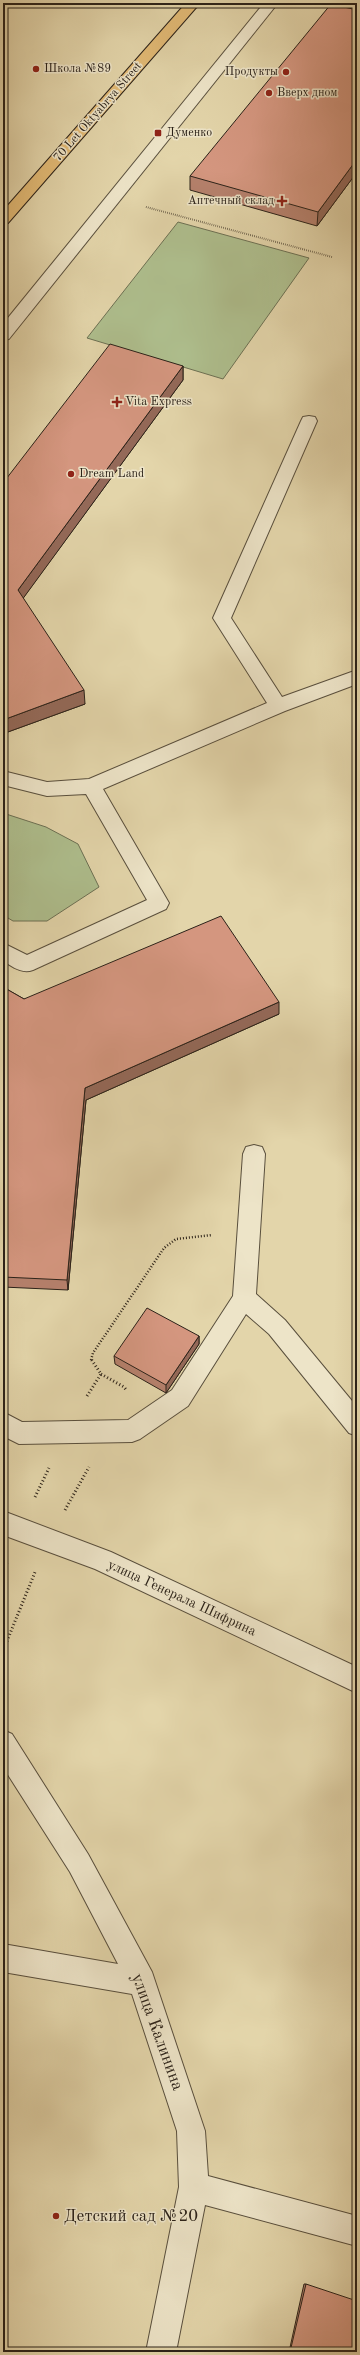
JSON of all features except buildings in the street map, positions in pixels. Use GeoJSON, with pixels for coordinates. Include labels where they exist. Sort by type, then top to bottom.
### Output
{"type":"FeatureCollection","features":[{"type":"Feature","properties":{"kind":"main road","name":"70 Let Oktyabrya Street"},"geometry":{"type":"LineString","coordinates":[[3,220],[193,3]]}},
{"type":"Feature","properties":{"kind":"street"},"geometry":{"type":"LineString","coordinates":[[3,335],[271,3]]}},
{"type":"Feature","properties":{"kind":"street"},"geometry":{"type":"LineString","coordinates":[[278,706],[222,618],[309,421]]}},
{"type":"Feature","properties":{"kind":"street"},"geometry":{"type":"LineString","coordinates":[[3,778],[47,789],[91,786],[191,745],[278,706],[357,677]]}},
{"type":"Feature","properties":{"kind":"street"},"geometry":{"type":"LineString","coordinates":[[3,951],[26,964],[159,903],[91,786]]}},
{"type":"Feature","properties":{"kind":"street"},"geometry":{"type":"LineString","coordinates":[[3,1423],[18,1433],[132,1431],[180,1398],[244,1298],[254,1154]]}},
{"type":"Feature","properties":{"kind":"street"},"geometry":{"type":"LineString","coordinates":[[244,1298],[277,1327],[357,1425]]}},
{"type":"Feature","properties":{"kind":"street","name":"улица Генерала Шифрина"},"geometry":{"type":"LineString","coordinates":[[11,1526],[102,1560],[357,1680]]}},
{"type":"Feature","properties":{"kind":"street","name":"улица Калинина"},"geometry":{"type":"LineString","coordinates":[[3,1743],[79,1863],[142,1982],[191,2131],[194,2187],[161,2352]]}},
{"type":"Feature","properties":{"kind":"street"},"geometry":{"type":"LineString","coordinates":[[3,1958],[142,1982]]}},
{"type":"Feature","properties":{"kind":"street"},"geometry":{"type":"LineString","coordinates":[[194,2187],[357,2231]]}},
{"type":"Feature","properties":{"kind":"path"},"geometry":{"type":"LineString","coordinates":[[113,198],[332,257]]}},
{"type":"Feature","properties":{"kind":"path"},"geometry":{"type":"LineString","coordinates":[[3,1651],[48,1540],[126,1403],[129,1394],[124,1387],[101,1374],[91,1360],[93,1353],[164,1248],[176,1239],[249,1235]]}},
{"type":"Feature","properties":{"kind":"path"},"geometry":{"type":"LineString","coordinates":[[3,1573],[11,1526],[101,1374]]}},
{"type":"Feature","properties":{"kind":"green space"},"geometry":{"type":"Polygon","coordinates":[[[178,222],[309,258],[223,379],[87,338],[178,222]]]}},
{"type":"Feature","properties":{"kind":"green space"},"geometry":{"type":"Polygon","coordinates":[[[3,813],[46,827],[78,844],[99,887],[47,921],[13,921],[3,915],[3,813]]]}},
{"type":"Feature","properties":{"kind":"place","name":"Школа №89"},"geometry":{"type":"Point","coordinates":[36,69]}},
{"type":"Feature","properties":{"kind":"place","name":"Продукты"},"geometry":{"type":"Point","coordinates":[286,72]}},
{"type":"Feature","properties":{"kind":"place","name":"Вверх дном"},"geometry":{"type":"Point","coordinates":[269,93]}},
{"type":"Feature","properties":{"kind":"place","name":"Думенко"},"geometry":{"type":"Point","coordinates":[158,133]}},
{"type":"Feature","properties":{"kind":"place","name":"Аптечный склад"},"geometry":{"type":"Point","coordinates":[282,201]}},
{"type":"Feature","properties":{"kind":"place","name":"Vita Express"},"geometry":{"type":"Point","coordinates":[117,402]}},
{"type":"Feature","properties":{"kind":"place","name":"Dream Land"},"geometry":{"type":"Point","coordinates":[71,474]}},
{"type":"Feature","properties":{"kind":"place","name":"Детский сад №20"},"geometry":{"type":"Point","coordinates":[56,2216]}}]}
